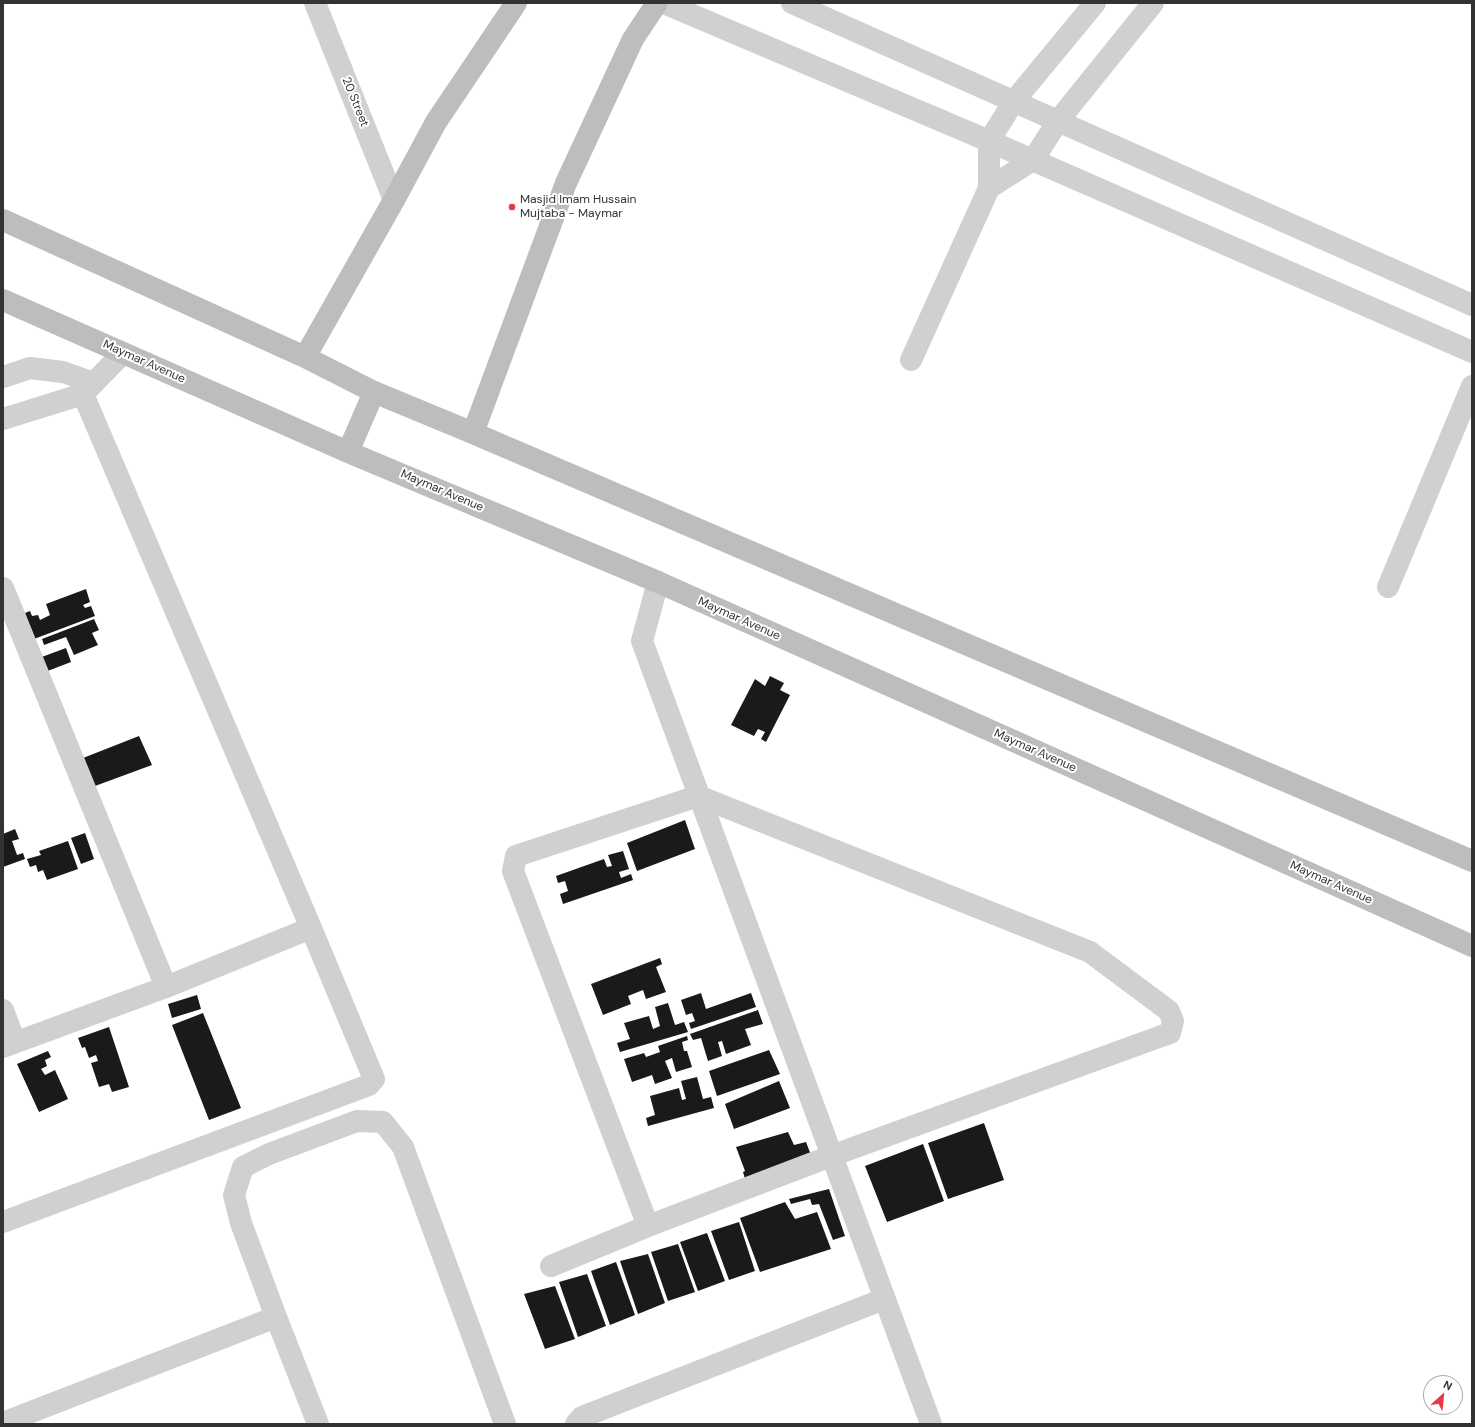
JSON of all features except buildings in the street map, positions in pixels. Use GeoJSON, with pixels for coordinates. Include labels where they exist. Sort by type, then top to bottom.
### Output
{"type":"FeatureCollection","features":[{"type":"Feature","properties":{"kind":"main road"},"geometry":{"type":"LineString","coordinates":[[305,358],[436,122],[516,3]]}},
{"type":"Feature","properties":{"kind":"main road"},"geometry":{"type":"LineString","coordinates":[[473,433],[566,183],[633,39],[657,3]]}},
{"type":"Feature","properties":{"kind":"main road"},"geometry":{"type":"LineString","coordinates":[[3,220],[305,358],[374,392],[1472,861]]}},
{"type":"Feature","properties":{"kind":"main road","name":"Maymar Avenue"},"geometry":{"type":"LineString","coordinates":[[3,300],[348,452],[658,582],[1472,946]]}},
{"type":"Feature","properties":{"kind":"main road"},"geometry":{"type":"LineString","coordinates":[[348,452],[374,392]]}},
{"type":"Feature","properties":{"kind":"street","name":"20 Street"},"geometry":{"type":"LineString","coordinates":[[315,3],[394,200]]}},
{"type":"Feature","properties":{"kind":"street"},"geometry":{"type":"LineString","coordinates":[[664,3],[1033,160],[1472,352]]}},
{"type":"Feature","properties":{"kind":"street"},"geometry":{"type":"LineString","coordinates":[[792,3],[1472,305]]}},
{"type":"Feature","properties":{"kind":"street"},"geometry":{"type":"LineString","coordinates":[[911,360],[989,188],[989,141],[1014,101],[1095,3]]}},
{"type":"Feature","properties":{"kind":"street"},"geometry":{"type":"LineString","coordinates":[[989,188],[1033,160],[1058,121],[1153,3]]}},
{"type":"Feature","properties":{"kind":"street"},"geometry":{"type":"LineString","coordinates":[[3,419],[89,388],[123,353]]}},
{"type":"Feature","properties":{"kind":"street"},"geometry":{"type":"LineString","coordinates":[[3,376],[30,368],[62,372],[89,388],[311,928],[372,1070],[374,1079],[369,1085],[3,1222]]}},
{"type":"Feature","properties":{"kind":"street"},"geometry":{"type":"LineString","coordinates":[[1388,587],[1472,386]]}},
{"type":"Feature","properties":{"kind":"street"},"geometry":{"type":"LineString","coordinates":[[658,582],[642,641],[931,1424]]}},
{"type":"Feature","properties":{"kind":"street"},"geometry":{"type":"LineString","coordinates":[[6,602],[166,987]]}},
{"type":"Feature","properties":{"kind":"street"},"geometry":{"type":"LineString","coordinates":[[551,1266],[648,1226],[831,1156],[1170,1033],[1173,1021],[1169,1010],[1090,952],[698,796],[516,856],[513,871],[648,1226]]}},
{"type":"Feature","properties":{"kind":"street"},"geometry":{"type":"LineString","coordinates":[[3,1010],[9,1044],[166,987],[311,928]]}},
{"type":"Feature","properties":{"kind":"street"},"geometry":{"type":"LineString","coordinates":[[318,1424],[241,1223],[234,1195],[243,1167],[269,1154],[357,1121],[383,1122],[403,1147],[505,1424]]}},
{"type":"Feature","properties":{"kind":"street"},"geometry":{"type":"LineString","coordinates":[[576,1424],[582,1417],[884,1298]]}},
{"type":"Feature","properties":{"kind":"street"},"geometry":{"type":"LineString","coordinates":[[3,1423],[276,1317]]}},
{"type":"Feature","properties":{"kind":"place","name":"Masjid Imam Hussain Mujtaba - Maymar"},"geometry":{"type":"Point","coordinates":[512,207]}}]}
